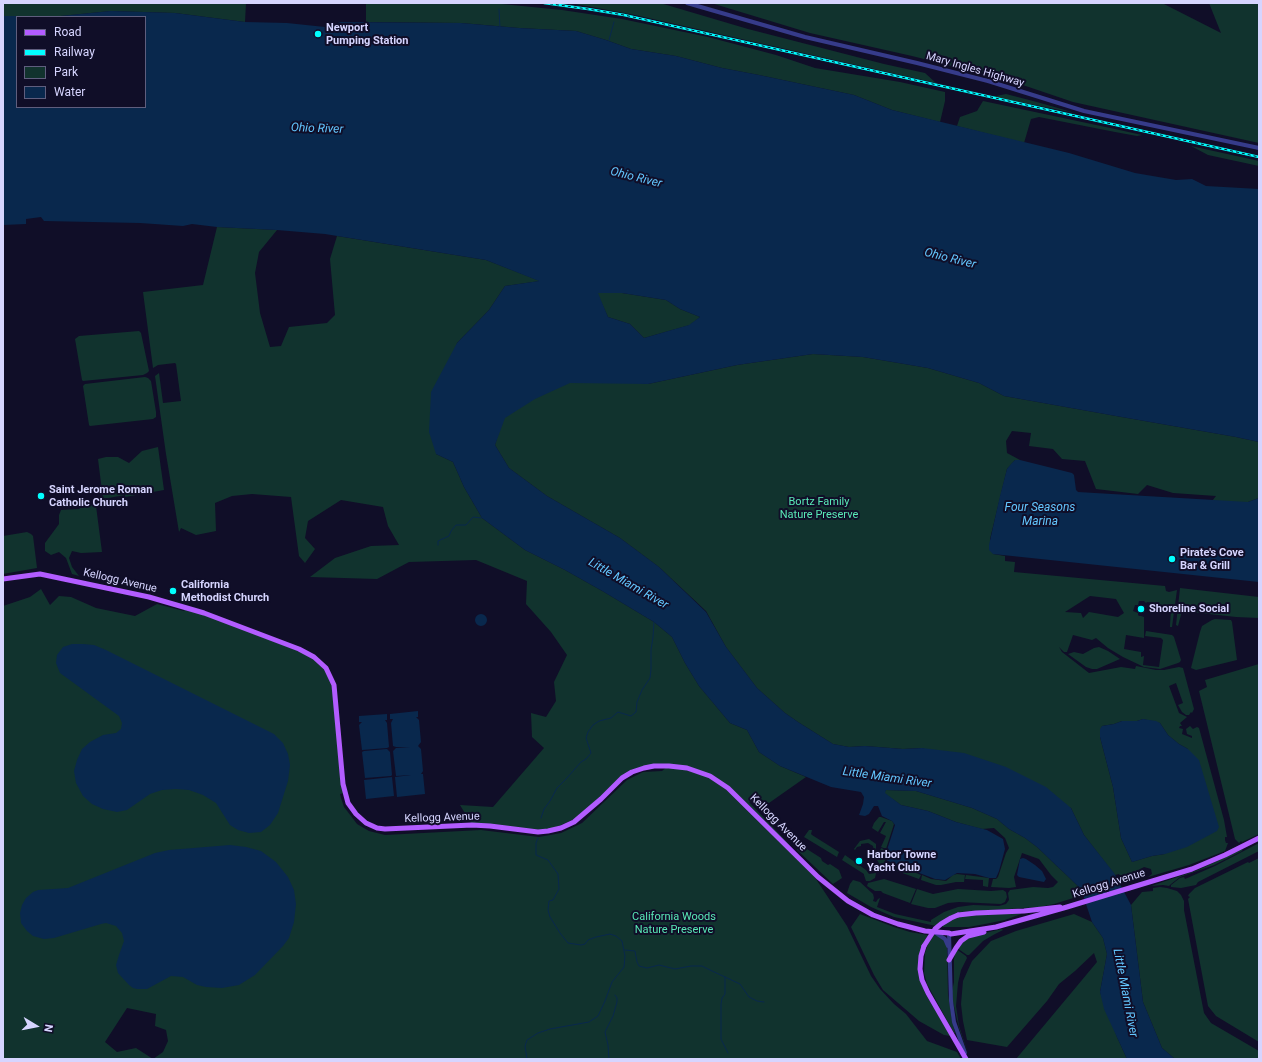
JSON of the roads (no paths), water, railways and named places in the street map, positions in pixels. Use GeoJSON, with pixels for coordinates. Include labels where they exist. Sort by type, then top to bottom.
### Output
{"type":"FeatureCollection","features":[{"type":"Feature","properties":{"kind":"main road","name":"Kellogg Avenue"},"geometry":{"type":"LineString","coordinates":[[3,579],[40,574],[149,597],[204,613],[314,656],[326,668],[334,685],[343,784],[348,802],[362,820],[371,826],[390,830],[472,825],[538,832],[548,831],[561,828],[574,822],[601,799],[622,778],[632,772],[654,766],[687,768],[710,776],[728,788],[818,877],[848,901],[873,915],[898,924],[917,929],[951,934],[996,927],[1192,869],[1259,838]]}},
{"type":"Feature","properties":{"kind":"main road"},"geometry":{"type":"LineString","coordinates":[[966,1059],[922,980],[920,956],[924,946],[935,929],[940,924],[958,915],[1067,907]]}},
{"type":"Feature","properties":{"kind":"main road"},"geometry":{"type":"LineString","coordinates":[[949,960],[958,944],[964,939],[996,927]]}},
{"type":"Feature","properties":{"kind":"street","name":"Mary Ingles Highway"},"geometry":{"type":"LineString","coordinates":[[687,3],[805,37],[910,61],[988,81],[1084,111],[1259,148]]}},
{"type":"Feature","properties":{"kind":"street"},"geometry":{"type":"LineString","coordinates":[[936,932],[945,938],[949,951]]}},
{"type":"Feature","properties":{"kind":"street"},"geometry":{"type":"LineString","coordinates":[[949,933],[950,991],[952,1012],[957,1033],[966,1059]]}},
{"type":"Feature","properties":{"kind":"water"},"geometry":{"type":"Polygon","coordinates":[[[111,11],[175,13],[245,22],[287,23],[325,27],[341,22],[461,23],[576,31],[631,49],[676,56],[722,68],[854,95],[892,110],[1069,153],[1135,173],[1176,180],[1192,179],[1206,186],[1259,189],[1259,442],[1004,396],[979,383],[928,368],[863,357],[813,354],[737,365],[648,384],[570,383],[535,399],[505,418],[495,445],[509,468],[547,496],[620,538],[659,567],[706,612],[726,647],[757,688],[785,713],[798,722],[833,744],[849,747],[865,746],[903,749],[922,748],[964,753],[1006,767],[1046,787],[1071,808],[1084,835],[1114,873],[1131,905],[1143,1002],[1162,1048],[1175,1059],[1127,1059],[1104,1009],[1100,992],[1107,954],[1103,938],[1092,922],[1081,889],[1037,847],[1009,829],[997,819],[972,808],[916,791],[886,790],[885,793],[901,805],[928,811],[956,822],[987,830],[1003,839],[1005,849],[996,878],[989,878],[975,874],[957,873],[945,880],[935,879],[888,861],[885,859],[895,825],[892,821],[882,816],[878,806],[874,806],[869,814],[865,816],[859,815],[864,797],[861,792],[831,787],[780,766],[759,752],[747,730],[730,723],[699,686],[672,637],[654,622],[604,592],[525,550],[482,518],[464,487],[453,462],[436,454],[429,432],[431,392],[457,343],[489,310],[505,286],[539,281],[486,260],[325,234],[192,224],[183,226],[140,223],[44,221],[41,217],[26,219],[26,224],[3,225],[3,16],[16,16],[16,108],[146,108],[146,16],[61,16],[111,11]],[[598,293],[608,317],[630,324],[644,338],[689,325],[700,317],[680,309],[666,300],[622,293],[598,293]]]}},
{"type":"Feature","properties":{"kind":"water","name":"Four Seasons Marina"},"geometry":{"type":"Polygon","coordinates":[[[1015,460],[1072,473],[1074,475],[1076,490],[1078,492],[1248,502],[1259,498],[1259,582],[993,554],[989,550],[989,545],[1000,496],[1007,469],[1015,460]]]}},
{"type":"Feature","properties":{"kind":"water"},"geometry":{"type":"Polygon","coordinates":[[[481,614],[485,616],[487,620],[485,624],[481,626],[477,624],[475,620],[477,616],[481,614]]]}},
{"type":"Feature","properties":{"kind":"water"},"geometry":{"type":"Polygon","coordinates":[[[72,644],[94,645],[106,650],[274,734],[283,743],[288,754],[290,765],[288,781],[278,813],[270,825],[261,832],[249,833],[238,830],[230,825],[216,803],[203,795],[189,790],[162,790],[150,794],[127,810],[117,812],[103,809],[92,804],[83,796],[76,783],[74,771],[82,749],[90,742],[103,735],[116,733],[121,729],[122,723],[119,716],[60,673],[56,663],[57,655],[63,647],[72,644]]]}},
{"type":"Feature","properties":{"kind":"water"},"geometry":{"type":"Polygon","coordinates":[[[418,711],[418,717],[416,717],[419,720],[421,742],[418,746],[421,749],[423,771],[421,774],[423,774],[425,794],[397,797],[395,777],[411,775],[396,776],[393,751],[396,748],[410,747],[393,746],[391,723],[393,719],[390,719],[390,714],[418,711]]]}},
{"type":"Feature","properties":{"kind":"water"},"geometry":{"type":"Polygon","coordinates":[[[387,714],[387,720],[385,720],[387,723],[389,747],[362,750],[359,725],[362,722],[359,722],[359,716],[387,714]]]}},
{"type":"Feature","properties":{"kind":"water"},"geometry":{"type":"Polygon","coordinates":[[[1143,719],[1160,723],[1168,735],[1188,749],[1199,760],[1219,827],[1217,831],[1187,847],[1132,862],[1121,838],[1113,787],[1100,737],[1100,729],[1102,726],[1122,721],[1137,721],[1143,719]]]}},
{"type":"Feature","properties":{"kind":"water"},"geometry":{"type":"Polygon","coordinates":[[[387,749],[390,752],[392,775],[365,778],[362,752],[387,749]]]}},
{"type":"Feature","properties":{"kind":"water"},"geometry":{"type":"Polygon","coordinates":[[[392,777],[394,796],[366,799],[364,780],[392,777]]]}},
{"type":"Feature","properties":{"kind":"water"},"geometry":{"type":"Polygon","coordinates":[[[230,845],[261,851],[276,862],[288,877],[294,890],[296,904],[294,922],[289,938],[255,975],[239,985],[222,988],[206,987],[197,985],[183,977],[171,976],[147,989],[133,988],[118,973],[116,965],[124,941],[122,933],[116,926],[106,923],[54,938],[44,939],[33,936],[21,923],[20,913],[22,905],[26,898],[38,890],[68,888],[155,853],[169,850],[230,845]]]}},
{"type":"Feature","properties":{"kind":"water"},"geometry":{"type":"Polygon","coordinates":[[[1023,858],[1042,871],[1046,879],[1044,882],[1019,877],[1017,875],[1020,859],[1023,858]]]}},
{"type":"Feature","properties":{"kind":"waterway"},"geometry":{"type":"LineString","coordinates":[[499,9],[500,28]]}},
{"type":"Feature","properties":{"kind":"waterway"},"geometry":{"type":"LineString","coordinates":[[609,40],[614,22]]}},
{"type":"Feature","properties":{"kind":"waterway"},"geometry":{"type":"LineString","coordinates":[[438,545],[438,541],[449,536],[456,525],[466,525],[473,517],[482,518]]}},
{"type":"Feature","properties":{"kind":"waterway"},"geometry":{"type":"LineString","coordinates":[[541,818],[544,809],[557,788],[591,753],[586,738],[593,725],[599,721],[611,718],[618,712],[631,716],[636,712],[637,702],[642,690],[650,678],[654,622]]}},
{"type":"Feature","properties":{"kind":"waterway"},"geometry":{"type":"LineString","coordinates":[[527,1059],[525,1046],[527,1040],[538,1033],[550,1029],[589,1022],[598,1016],[612,982],[624,967],[625,956],[622,941],[616,936],[610,934],[596,937],[581,945],[568,943],[560,933],[550,917],[548,910],[549,901],[553,900],[559,889],[558,874],[548,860],[536,855],[536,843],[538,838]]}},
{"type":"Feature","properties":{"kind":"waterway"},"geometry":{"type":"LineString","coordinates":[[625,950],[635,951],[639,966],[647,968],[659,965],[675,969],[691,966],[702,966],[740,984],[749,997],[757,1001],[764,1002]]}},
{"type":"Feature","properties":{"kind":"waterway"},"geometry":{"type":"LineString","coordinates":[[725,977],[725,994],[722,998],[721,1004],[721,1039],[728,1053]]}},
{"type":"Feature","properties":{"kind":"waterway"},"geometry":{"type":"LineString","coordinates":[[609,1059],[605,1032],[613,1016],[617,1002],[615,995]]}},
{"type":"Feature","properties":{"kind":"railway"},"geometry":{"type":"LineString","coordinates":[[544,3],[624,15],[1259,157]]}},
{"type":"Feature","properties":{"kind":"place","name":"Newport Pumping Station"},"geometry":{"type":"Point","coordinates":[318,34]}},
{"type":"Feature","properties":{"kind":"place","name":"Saint Jerome Roman Catholic Church"},"geometry":{"type":"Point","coordinates":[41,496]}},
{"type":"Feature","properties":{"kind":"place","name":"Pirate's Cove Bar & Grill"},"geometry":{"type":"Point","coordinates":[1172,559]}},
{"type":"Feature","properties":{"kind":"place","name":"California Methodist Church"},"geometry":{"type":"Point","coordinates":[173,591]}},
{"type":"Feature","properties":{"kind":"place","name":"Shoreline Social"},"geometry":{"type":"Point","coordinates":[1141,609]}},
{"type":"Feature","properties":{"kind":"place","name":"Harbor Towne Yacht Club"},"geometry":{"type":"Point","coordinates":[859,861]}},
{"type":"Feature","properties":{"kind":"water label","name":"Ohio River"},"geometry":{"type":"Point","coordinates":[317,129]}},
{"type":"Feature","properties":{"kind":"water label","name":"Ohio River"},"geometry":{"type":"Point","coordinates":[636,178]}},
{"type":"Feature","properties":{"kind":"water label","name":"Ohio River"},"geometry":{"type":"Point","coordinates":[950,259]}},
{"type":"Feature","properties":{"kind":"water label","name":"Little Miami River"},"geometry":{"type":"Point","coordinates":[628,584]}},
{"type":"Feature","properties":{"kind":"water label","name":"Little Miami River"},"geometry":{"type":"Point","coordinates":[887,778]}},
{"type":"Feature","properties":{"kind":"water label","name":"Little Miami River"},"geometry":{"type":"Point","coordinates":[1125,993]}},
{"type":"Feature","properties":{"kind":"park label","name":"Bortz Family Nature Preserve"},"geometry":{"type":"Point","coordinates":[819,508]}},
{"type":"Feature","properties":{"kind":"park label","name":"California Woods Nature Preserve"},"geometry":{"type":"Point","coordinates":[674,923]}}]}
